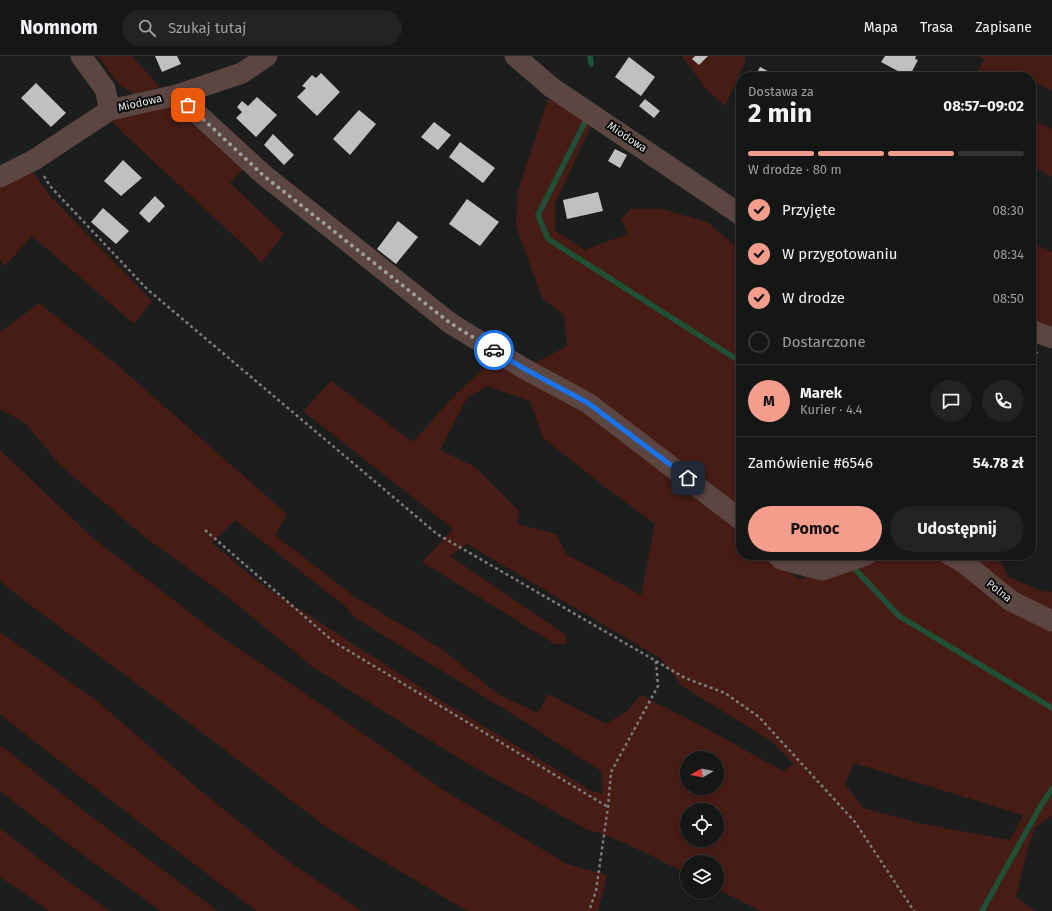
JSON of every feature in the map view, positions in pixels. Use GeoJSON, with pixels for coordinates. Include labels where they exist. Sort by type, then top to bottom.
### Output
{"type":"FeatureCollection","features":[{"type":"Feature","properties":{"kind":"street"},"geometry":{"type":"LineString","coordinates":[[81,56],[105,89],[110,110]]}},
{"type":"Feature","properties":{"kind":"street","name":"Miodowa"},"geometry":{"type":"LineString","coordinates":[[0,178],[34,160],[110,110],[177,95],[242,73],[267,56]]}},
{"type":"Feature","properties":{"kind":"street","name":"Miodowa"},"geometry":{"type":"LineString","coordinates":[[515,56],[551,87],[736,212]]}},
{"type":"Feature","properties":{"kind":"street"},"geometry":{"type":"LineString","coordinates":[[177,95],[264,176],[450,323],[523,368],[588,403],[736,516]]}},
{"type":"Feature","properties":{"kind":"street"},"geometry":{"type":"LineString","coordinates":[[1036,332],[1052,338]]}},
{"type":"Feature","properties":{"kind":"street"},"geometry":{"type":"LineString","coordinates":[[785,560],[822,570],[851,560]]}},
{"type":"Feature","properties":{"kind":"street","name":"Polna"},"geometry":{"type":"LineString","coordinates":[[959,560],[1011,601],[1052,621]]}},
{"type":"Feature","properties":{"kind":"path"},"geometry":{"type":"LineString","coordinates":[[34,160],[50,186],[147,289],[436,534],[685,678],[725,693],[759,717],[855,822],[914,911]]}},
{"type":"Feature","properties":{"kind":"path"},"geometry":{"type":"LineString","coordinates":[[205,530],[334,642],[608,807]]}},
{"type":"Feature","properties":{"kind":"path"},"geometry":{"type":"LineString","coordinates":[[589,911],[596,891],[608,807],[611,772],[658,686],[656,661]]}},
{"type":"Feature","properties":{"kind":"shaded area"},"geometry":{"type":"Polygon","coordinates":[[[98,56],[132,56],[160,87],[135,94],[121,86],[98,56]]]}},
{"type":"Feature","properties":{"kind":"shaded area"},"geometry":{"type":"Polygon","coordinates":[[[682,56],[745,56],[745,62],[740,72],[736,72],[736,82],[725,106],[706,89],[682,56]]]}},
{"type":"Feature","properties":{"kind":"shaded area"},"geometry":{"type":"Polygon","coordinates":[[[978,56],[1052,56],[1052,91],[1036,83],[1036,72],[977,72],[984,60],[978,56]]]}},
{"type":"Feature","properties":{"kind":"shaded area"},"geometry":{"type":"Polygon","coordinates":[[[548,99],[593,121],[555,204],[555,230],[584,250],[628,234],[621,219],[631,209],[662,209],[707,222],[734,245],[736,241],[736,506],[704,477],[605,408],[533,364],[567,346],[564,315],[542,298],[516,226],[518,191],[548,99]]]}},
{"type":"Feature","properties":{"kind":"shaded area"},"geometry":{"type":"Polygon","coordinates":[[[170,105],[243,169],[230,183],[284,234],[261,263],[111,120],[170,105]]]}},
{"type":"Feature","properties":{"kind":"shaded area"},"geometry":{"type":"Polygon","coordinates":[[[1036,121],[1052,129],[1052,177],[1036,169],[1036,121]]]}},
{"type":"Feature","properties":{"kind":"shaded area"},"geometry":{"type":"Polygon","coordinates":[[[31,170],[52,198],[152,301],[134,324],[32,236],[5,266],[0,260],[0,186],[31,170]]]}},
{"type":"Feature","properties":{"kind":"shaded area"},"geometry":{"type":"Polygon","coordinates":[[[1036,244],[1052,252],[1052,333],[1036,326],[1036,244]]]}},
{"type":"Feature","properties":{"kind":"shaded area"},"geometry":{"type":"Polygon","coordinates":[[[39,303],[115,363],[287,514],[275,535],[355,597],[442,649],[499,695],[538,713],[548,694],[606,724],[627,711],[641,695],[698,724],[783,771],[794,764],[771,741],[682,686],[660,658],[467,544],[450,556],[566,635],[567,644],[555,644],[422,562],[453,529],[303,411],[331,381],[413,442],[453,397],[494,358],[570,399],[734,523],[736,525],[736,560],[773,560],[799,579],[877,560],[941,560],[956,567],[1052,631],[1052,816],[1035,828],[1028,847],[1016,897],[1035,911],[761,911],[724,892],[724,855],[680,855],[680,870],[624,843],[586,829],[463,761],[314,668],[229,598],[146,538],[61,466],[25,423],[0,409],[0,332],[39,303]],[[487,386],[467,398],[440,450],[475,467],[519,511],[517,524],[556,534],[566,554],[641,595],[655,524],[543,438],[530,401],[487,386]],[[235,520],[212,543],[261,584],[437,698],[592,791],[603,794],[601,771],[509,712],[355,618],[345,606],[235,520]],[[854,763],[845,784],[863,808],[923,824],[1010,840],[1023,816],[1023,815],[854,763]]]}},
{"type":"Feature","properties":{"kind":"shaded area"},"geometry":{"type":"Polygon","coordinates":[[[0,450],[94,539],[227,641],[328,709],[442,789],[567,864],[607,875],[598,911],[467,911],[329,829],[22,599],[0,581],[0,450]]]}},
{"type":"Feature","properties":{"kind":"shaded area"},"geometry":{"type":"Polygon","coordinates":[[[969,560],[1000,560],[1008,577],[1042,591],[1052,592],[1052,615],[1017,597],[969,560]]]}},
{"type":"Feature","properties":{"kind":"shaded area"},"geometry":{"type":"Polygon","coordinates":[[[0,632],[97,701],[201,791],[288,861],[362,911],[258,911],[148,829],[0,714],[0,632]]]}},
{"type":"Feature","properties":{"kind":"shaded area"},"geometry":{"type":"Polygon","coordinates":[[[0,745],[84,811],[218,911],[161,911],[72,847],[0,791],[0,745]]]}},
{"type":"Feature","properties":{"kind":"shaded area"},"geometry":{"type":"Polygon","coordinates":[[[0,828],[73,885],[110,911],[50,911],[0,877],[0,828]]]}},
{"type":"Feature","properties":{"kind":"building"},"geometry":{"type":"Polygon","coordinates":[[[155,56],[177,56],[181,64],[162,72],[155,56]]]}},
{"type":"Feature","properties":{"kind":"building"},"geometry":{"type":"Polygon","coordinates":[[[695,56],[708,56],[699,65],[692,59],[695,56]]]}},
{"type":"Feature","properties":{"kind":"building"},"geometry":{"type":"Polygon","coordinates":[[[885,56],[916,56],[915,59],[918,60],[912,72],[900,72],[881,62],[885,56]]]}},
{"type":"Feature","properties":{"kind":"building"},"geometry":{"type":"Polygon","coordinates":[[[629,57],[655,77],[641,96],[615,77],[629,57]]]}},
{"type":"Feature","properties":{"kind":"building"},"geometry":{"type":"Polygon","coordinates":[[[760,67],[770,72],[758,72],[760,67]]]}},
{"type":"Feature","properties":{"kind":"building"},"geometry":{"type":"Polygon","coordinates":[[[321,73],[340,92],[317,116],[297,97],[306,88],[302,86],[312,75],[316,78],[321,73]]]}},
{"type":"Feature","properties":{"kind":"building"},"geometry":{"type":"Polygon","coordinates":[[[36,83],[66,113],[51,127],[21,98],[36,83]]]}},
{"type":"Feature","properties":{"kind":"building"},"geometry":{"type":"Polygon","coordinates":[[[257,97],[277,115],[256,137],[236,118],[242,112],[237,107],[242,101],[248,106],[257,97]]]}},
{"type":"Feature","properties":{"kind":"building"},"geometry":{"type":"Polygon","coordinates":[[[645,99],[660,111],[654,118],[639,106],[645,99]]]}},
{"type":"Feature","properties":{"kind":"building"},"geometry":{"type":"Polygon","coordinates":[[[359,110],[376,124],[350,155],[333,139],[359,110]]]}},
{"type":"Feature","properties":{"kind":"building"},"geometry":{"type":"Polygon","coordinates":[[[434,122],[451,135],[438,150],[421,137],[434,122]]]}},
{"type":"Feature","properties":{"kind":"building"},"geometry":{"type":"Polygon","coordinates":[[[273,134],[294,155],[284,165],[264,145],[273,134]]]}},
{"type":"Feature","properties":{"kind":"building"},"geometry":{"type":"Polygon","coordinates":[[[460,142],[495,168],[483,183],[449,157],[460,142]]]}},
{"type":"Feature","properties":{"kind":"building"},"geometry":{"type":"Polygon","coordinates":[[[615,149],[627,155],[620,168],[608,161],[615,149]]]}},
{"type":"Feature","properties":{"kind":"building"},"geometry":{"type":"Polygon","coordinates":[[[123,160],[142,178],[121,196],[104,181],[123,160]]]}},
{"type":"Feature","properties":{"kind":"building"},"geometry":{"type":"Polygon","coordinates":[[[598,192],[603,211],[567,219],[563,200],[598,192]]]}},
{"type":"Feature","properties":{"kind":"building"},"geometry":{"type":"Polygon","coordinates":[[[155,196],[165,206],[149,223],[139,213],[155,196]]]}},
{"type":"Feature","properties":{"kind":"building"},"geometry":{"type":"Polygon","coordinates":[[[467,199],[499,222],[480,246],[449,224],[467,199]]]}},
{"type":"Feature","properties":{"kind":"building"},"geometry":{"type":"Polygon","coordinates":[[[103,208],[129,231],[116,244],[91,222],[103,208]]]}},
{"type":"Feature","properties":{"kind":"building"},"geometry":{"type":"Polygon","coordinates":[[[398,221],[418,237],[396,264],[377,249],[398,221]]]}},
{"type":"Feature","properties":{"kind":"waterway"},"geometry":{"type":"LineString","coordinates":[[590,56],[591,64]]}},
{"type":"Feature","properties":{"kind":"waterway"},"geometry":{"type":"LineString","coordinates":[[586,120],[538,215],[548,239],[736,359]]}},
{"type":"Feature","properties":{"kind":"waterway"},"geometry":{"type":"LineString","coordinates":[[856,570],[899,616],[1052,708]]}},
{"type":"Feature","properties":{"kind":"waterway"},"geometry":{"type":"LineString","coordinates":[[982,911],[1040,807],[1052,789]]}},
{"type":"Feature","properties":{"kind":"way so far"},"geometry":{"type":"LineString","coordinates":[[188,105],[264,176],[450,323],[494,350]]}},
{"type":"Feature","properties":{"kind":"route"},"geometry":{"type":"LineString","coordinates":[[494,350],[523,368],[588,403],[688,478]]}}]}
